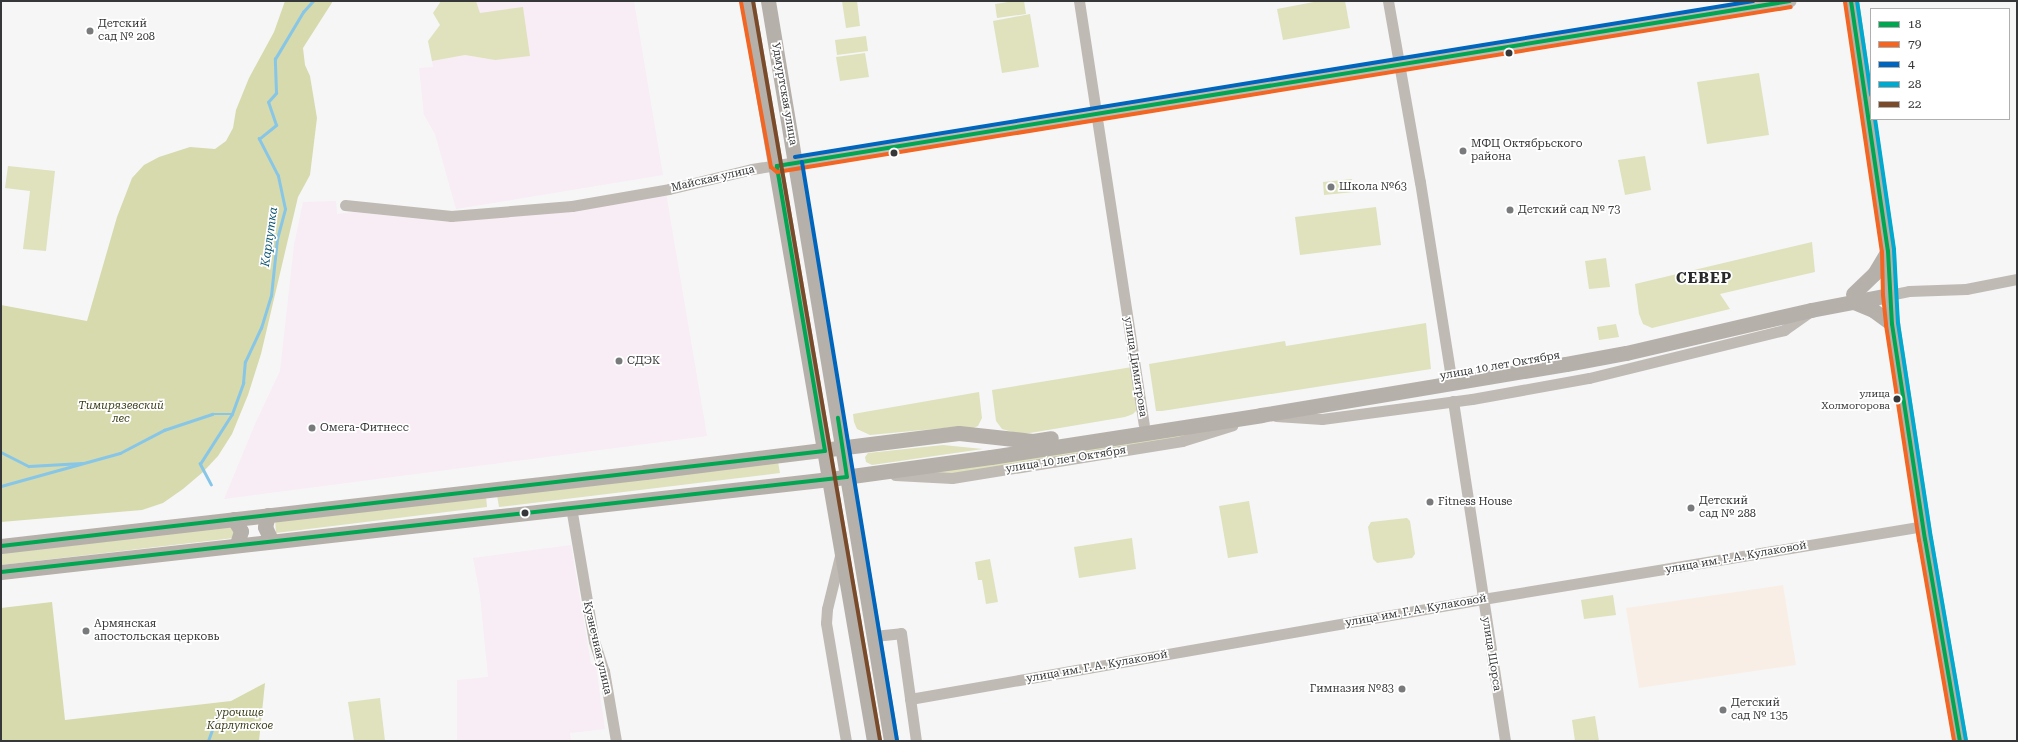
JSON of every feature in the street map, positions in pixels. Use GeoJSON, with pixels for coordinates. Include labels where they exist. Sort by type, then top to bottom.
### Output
{"type":"FeatureCollection","features":[{"type":"Feature","properties":{"kind":"main road","name":"Удмуртская улица"},"geometry":{"type":"LineString","coordinates":[[747,1],[777,166],[874,741]]}},
{"type":"Feature","properties":{"kind":"main road","name":"Удмуртская улица"},"geometry":{"type":"LineString","coordinates":[[768,1],[891,741]]}},
{"type":"Feature","properties":{"kind":"main road"},"geometry":{"type":"LineString","coordinates":[[1851,1],[1888,251],[1889,295],[1892,324],[1960,741]]}},
{"type":"Feature","properties":{"kind":"main road"},"geometry":{"type":"LineString","coordinates":[[769,124],[775,128],[780,128],[784,126],[788,120]]}},
{"type":"Feature","properties":{"kind":"main road"},"geometry":{"type":"LineString","coordinates":[[1853,298],[1874,274],[1888,251]]}},
{"type":"Feature","properties":{"kind":"main road"},"geometry":{"type":"LineString","coordinates":[[1853,298],[1889,295]]}},
{"type":"Feature","properties":{"kind":"main road"},"geometry":{"type":"LineString","coordinates":[[1853,298],[1892,324]]}},
{"type":"Feature","properties":{"kind":"main road","name":"улица 10 лет Октября"},"geometry":{"type":"LineString","coordinates":[[1,546],[843,448],[959,433],[1033,441],[1261,415],[1451,380],[1634,342],[1708,323],[1853,298]]}},
{"type":"Feature","properties":{"kind":"main road","name":"улица 10 лет Октября"},"geometry":{"type":"LineString","coordinates":[[1,572],[271,540],[830,479],[991,457],[1145,429],[1626,353],[1811,310],[1853,298]]}},
{"type":"Feature","properties":{"kind":"main road"},"geometry":{"type":"LineString","coordinates":[[268,515],[265,527],[271,540]]}},
{"type":"Feature","properties":{"kind":"main road"},"geometry":{"type":"LineString","coordinates":[[234,519],[241,531],[237,544]]}},
{"type":"Feature","properties":{"kind":"street","name":"улица Димитрова"},"geometry":{"type":"LineString","coordinates":[[1079,1],[1145,429]]}},
{"type":"Feature","properties":{"kind":"street"},"geometry":{"type":"LineString","coordinates":[[1388,1],[1398,65],[1420,182],[1451,380]]}},
{"type":"Feature","properties":{"kind":"street","name":"Майская улица"},"geometry":{"type":"LineString","coordinates":[[345,205],[451,216],[572,206],[668,189],[732,173],[1790,1]]}},
{"type":"Feature","properties":{"kind":"street"},"geometry":{"type":"LineString","coordinates":[[1889,295],[1909,291],[1966,289],[2017,279]]}},
{"type":"Feature","properties":{"kind":"street","name":"улица 10 лет Октября"},"geometry":{"type":"LineString","coordinates":[[867,474],[952,478],[1182,441],[1261,415],[1322,419],[1453,401],[1589,378],[1784,330],[1811,310]]}},
{"type":"Feature","properties":{"kind":"street","name":"улица Щорса"},"geometry":{"type":"LineString","coordinates":[[1453,401],[1505,741]]}},
{"type":"Feature","properties":{"kind":"street","name":"Кузнечная улица"},"geometry":{"type":"LineString","coordinates":[[571,507],[594,641],[604,671],[616,741]]}},
{"type":"Feature","properties":{"kind":"street","name":"улица им. Г. А. Кулаковой"},"geometry":{"type":"LineString","coordinates":[[910,699],[1483,599],[1924,526]]}},
{"type":"Feature","properties":{"kind":"street","name":"Удмуртская улица"},"geometry":{"type":"LineString","coordinates":[[842,550],[826,609],[826,623],[846,741]]}},
{"type":"Feature","properties":{"kind":"street"},"geometry":{"type":"LineString","coordinates":[[874,636],[901,633],[916,741]]}},
{"type":"Feature","properties":{"kind":"shaded area"},"geometry":{"type":"Polygon","coordinates":[[[476,1],[634,1],[663,175],[456,209],[435,134],[424,115],[419,68],[433,67],[432,61],[465,55],[495,60],[476,1]]]}},
{"type":"Feature","properties":{"kind":"shaded area"},"geometry":{"type":"Polygon","coordinates":[[[666,193],[707,436],[224,499],[256,422],[280,371],[294,245],[303,202],[336,201],[337,214],[354,212],[449,222],[666,193]]]}},
{"type":"Feature","properties":{"kind":"shaded area"},"geometry":{"type":"Polygon","coordinates":[[[571,545],[591,664],[596,667],[605,729],[570,733],[571,741],[457,741],[457,680],[488,677],[480,595],[473,558],[571,545]]]}},
{"type":"Feature","properties":{"kind":"shaded area"},"geometry":{"type":"Polygon","coordinates":[[[1783,585],[1796,665],[1639,688],[1626,608],[1783,585]]]}},
{"type":"Feature","properties":{"kind":"green space","name":"Тимирязевский лес"},"geometry":{"type":"Polygon","coordinates":[[[285,1],[333,1],[303,48],[305,65],[310,76],[317,118],[310,175],[298,197],[261,354],[248,395],[232,434],[218,456],[203,472],[163,503],[142,510],[1,522],[1,305],[87,321],[117,217],[132,178],[144,165],[159,157],[190,147],[215,149],[226,141],[233,128],[236,110],[249,78],[274,32],[285,1]]]}},
{"type":"Feature","properties":{"kind":"green space"},"geometry":{"type":"Polygon","coordinates":[[[441,1],[476,1],[480,13],[523,7],[530,56],[495,60],[465,55],[432,61],[428,41],[440,25],[433,13],[441,1]]]}},
{"type":"Feature","properties":{"kind":"green space"},"geometry":{"type":"Polygon","coordinates":[[[842,1],[857,1],[860,26],[846,28],[842,1]]]}},
{"type":"Feature","properties":{"kind":"green space"},"geometry":{"type":"Polygon","coordinates":[[[1024,1],[1026,14],[997,18],[995,4],[1024,1]]]}},
{"type":"Feature","properties":{"kind":"green space"},"geometry":{"type":"Polygon","coordinates":[[[1319,1],[1345,1],[1350,28],[1283,40],[1277,9],[1319,1]]]}},
{"type":"Feature","properties":{"kind":"green space"},"geometry":{"type":"Polygon","coordinates":[[[1030,14],[1039,67],[1002,73],[993,21],[1030,14]]]}},
{"type":"Feature","properties":{"kind":"green space"},"geometry":{"type":"Polygon","coordinates":[[[866,36],[868,51],[837,55],[835,40],[866,36]]]}},
{"type":"Feature","properties":{"kind":"green space"},"geometry":{"type":"Polygon","coordinates":[[[865,53],[869,77],[840,81],[836,57],[865,53]]]}},
{"type":"Feature","properties":{"kind":"green space"},"geometry":{"type":"Polygon","coordinates":[[[1759,73],[1769,135],[1707,144],[1697,82],[1759,73]]]}},
{"type":"Feature","properties":{"kind":"green space"},"geometry":{"type":"Polygon","coordinates":[[[1645,156],[1651,190],[1625,195],[1618,160],[1645,156]]]}},
{"type":"Feature","properties":{"kind":"green space"},"geometry":{"type":"Polygon","coordinates":[[[8,166],[55,171],[46,251],[23,249],[30,191],[5,188],[8,166]]]}},
{"type":"Feature","properties":{"kind":"green space"},"geometry":{"type":"Polygon","coordinates":[[[1352,179],[1354,192],[1324,195],[1323,182],[1352,179]]]}},
{"type":"Feature","properties":{"kind":"green space"},"geometry":{"type":"Polygon","coordinates":[[[1376,207],[1381,245],[1300,255],[1295,217],[1376,207]]]}},
{"type":"Feature","properties":{"kind":"green space"},"geometry":{"type":"Polygon","coordinates":[[[1812,242],[1815,272],[1720,294],[1730,309],[1652,328],[1643,324],[1639,314],[1635,284],[1812,242]]]}},
{"type":"Feature","properties":{"kind":"green space"},"geometry":{"type":"Polygon","coordinates":[[[1606,258],[1610,287],[1589,289],[1585,261],[1606,258]]]}},
{"type":"Feature","properties":{"kind":"green space"},"geometry":{"type":"Polygon","coordinates":[[[1426,323],[1431,369],[1156,411],[1149,364],[1285,341],[1286,346],[1426,323]]]}},
{"type":"Feature","properties":{"kind":"green space"},"geometry":{"type":"Polygon","coordinates":[[[1616,324],[1619,337],[1599,340],[1597,327],[1616,324]]]}},
{"type":"Feature","properties":{"kind":"green space"},"geometry":{"type":"Polygon","coordinates":[[[1132,367],[1138,409],[1133,414],[1125,417],[1030,433],[1016,433],[1002,429],[996,421],[992,390],[1132,367]]]}},
{"type":"Feature","properties":{"kind":"green space"},"geometry":{"type":"Polygon","coordinates":[[[979,392],[982,418],[978,426],[973,428],[955,427],[870,435],[857,429],[854,422],[853,414],[979,392]]]}},
{"type":"Feature","properties":{"kind":"green space"},"geometry":{"type":"Polygon","coordinates":[[[1220,426],[1179,438],[946,476],[921,472],[1220,426]]]}},
{"type":"Feature","properties":{"kind":"green space"},"geometry":{"type":"Polygon","coordinates":[[[943,445],[983,449],[872,465],[866,462],[865,457],[868,453],[943,445]]]}},
{"type":"Feature","properties":{"kind":"green space"},"geometry":{"type":"Polygon","coordinates":[[[778,462],[780,473],[499,507],[497,495],[778,462]]]}},
{"type":"Feature","properties":{"kind":"green space"},"geometry":{"type":"Polygon","coordinates":[[[486,496],[487,507],[276,533],[275,520],[486,496]]]}},
{"type":"Feature","properties":{"kind":"green space"},"geometry":{"type":"Polygon","coordinates":[[[1249,501],[1258,553],[1228,558],[1219,506],[1249,501]]]}},
{"type":"Feature","properties":{"kind":"green space"},"geometry":{"type":"Polygon","coordinates":[[[1407,518],[1410,521],[1415,554],[1412,558],[1377,563],[1373,559],[1368,527],[1371,522],[1407,518]]]}},
{"type":"Feature","properties":{"kind":"green space"},"geometry":{"type":"Polygon","coordinates":[[[232,525],[234,538],[1,565],[1,552],[232,525]]]}},
{"type":"Feature","properties":{"kind":"green space"},"geometry":{"type":"Polygon","coordinates":[[[1132,538],[1136,569],[1079,578],[1074,547],[1132,538]]]}},
{"type":"Feature","properties":{"kind":"green space"},"geometry":{"type":"Polygon","coordinates":[[[990,559],[998,602],[986,604],[982,580],[978,580],[975,562],[990,559]]]}},
{"type":"Feature","properties":{"kind":"green space"},"geometry":{"type":"Polygon","coordinates":[[[1613,595],[1616,615],[1584,619],[1581,600],[1613,595]]]}},
{"type":"Feature","properties":{"kind":"green space","name":"урочище Карлутское"},"geometry":{"type":"Polygon","coordinates":[[[52,602],[65,720],[231,701],[265,683],[259,741],[1,741],[1,608],[52,602]]]}},
{"type":"Feature","properties":{"kind":"green space"},"geometry":{"type":"Polygon","coordinates":[[[380,698],[385,741],[354,741],[348,702],[380,698]]]}},
{"type":"Feature","properties":{"kind":"green space"},"geometry":{"type":"Polygon","coordinates":[[[1595,716],[1599,741],[1575,741],[1572,720],[1595,716]]]}},
{"type":"Feature","properties":{"kind":"waterway","name":"Карлутка"},"geometry":{"type":"LineString","coordinates":[[211,485],[200,464],[232,414],[243,383],[245,362],[261,328],[271,296],[277,239],[285,209],[278,176],[259,139],[276,125],[268,102],[276,93],[275,59],[303,12],[313,1]]}},
{"type":"Feature","properties":{"kind":"waterway"},"geometry":{"type":"LineString","coordinates":[[1,486],[120,453],[164,430],[212,414],[231,414]]}},
{"type":"Feature","properties":{"kind":"waterway"},"geometry":{"type":"LineString","coordinates":[[1,452],[29,466],[82,463]]}},
{"type":"Feature","properties":{"kind":"waterway","name":"Карлутка"},"geometry":{"type":"LineString","coordinates":[[208,741],[217,716]]}},
{"type":"Feature","properties":{"kind":"transit line","name":"22"},"geometry":{"type":"LineString","coordinates":[[753,1],[880,740]]}},
{"type":"Feature","properties":{"kind":"transit line","name":"4"},"geometry":{"type":"LineString","coordinates":[[795,157],[1753,1]]}},
{"type":"Feature","properties":{"kind":"transit line","name":"18"},"geometry":{"type":"LineString","coordinates":[[1,546],[825,451],[777,166],[1790,1]]}},
{"type":"Feature","properties":{"kind":"transit line","name":"18"},"geometry":{"type":"LineString","coordinates":[[1851,1],[1888,251],[1892,324],[1925,539],[1960,741]]}},
{"type":"Feature","properties":{"kind":"transit line","name":"28"},"geometry":{"type":"LineString","coordinates":[[1857,1],[1870,88]]}},
{"type":"Feature","properties":{"kind":"transit line","name":"79"},"geometry":{"type":"LineString","coordinates":[[741,2],[771,167],[777,172],[1791,7]]}},
{"type":"Feature","properties":{"kind":"transit line","name":"79"},"geometry":{"type":"LineString","coordinates":[[1845,2],[1882,252],[1883,295],[1886,325],[1919,540],[1954,741]]}},
{"type":"Feature","properties":{"kind":"transit line","name":"28"},"geometry":{"type":"LineString","coordinates":[[1875,120],[1894,250],[1898,323],[1931,538],[1966,740]]}},
{"type":"Feature","properties":{"kind":"transit line","name":"4"},"geometry":{"type":"LineString","coordinates":[[802,162],[897,740]]}},
{"type":"Feature","properties":{"kind":"transit line","name":"18"},"geometry":{"type":"LineString","coordinates":[[1,572],[847,477],[838,418]]}},
{"type":"Feature","properties":{"kind":"place","name":"Детский сад № 208"},"geometry":{"type":"Point","coordinates":[90,31]}},
{"type":"Feature","properties":{"kind":"place","name":"МФЦ Октябрьского района"},"geometry":{"type":"Point","coordinates":[1463,151]}},
{"type":"Feature","properties":{"kind":"place","name":"Школа №63"},"geometry":{"type":"Point","coordinates":[1331,187]}},
{"type":"Feature","properties":{"kind":"place","name":"Детский сад № 73"},"geometry":{"type":"Point","coordinates":[1510,210]}},
{"type":"Feature","properties":{"kind":"place","name":"СДЭК"},"geometry":{"type":"Point","coordinates":[619,361]}},
{"type":"Feature","properties":{"kind":"place","name":"улица Холмогорова"},"geometry":{"type":"Point","coordinates":[1897,399]}},
{"type":"Feature","properties":{"kind":"place","name":"Омега-Фитнесс"},"geometry":{"type":"Point","coordinates":[312,428]}},
{"type":"Feature","properties":{"kind":"place","name":"Fitness House"},"geometry":{"type":"Point","coordinates":[1430,502]}},
{"type":"Feature","properties":{"kind":"place","name":"Детский сад № 288"},"geometry":{"type":"Point","coordinates":[1691,508]}},
{"type":"Feature","properties":{"kind":"place","name":"Армянская апостольская церковь"},"geometry":{"type":"Point","coordinates":[86,631]}},
{"type":"Feature","properties":{"kind":"place","name":"Гимназия №83"},"geometry":{"type":"Point","coordinates":[1402,689]}},
{"type":"Feature","properties":{"kind":"place","name":"Детский сад № 135"},"geometry":{"type":"Point","coordinates":[1723,710]}},
{"type":"Feature","properties":{"kind":"district","name":"СЕВЕР"},"geometry":{"type":"Point","coordinates":[1704,279]}}]}
